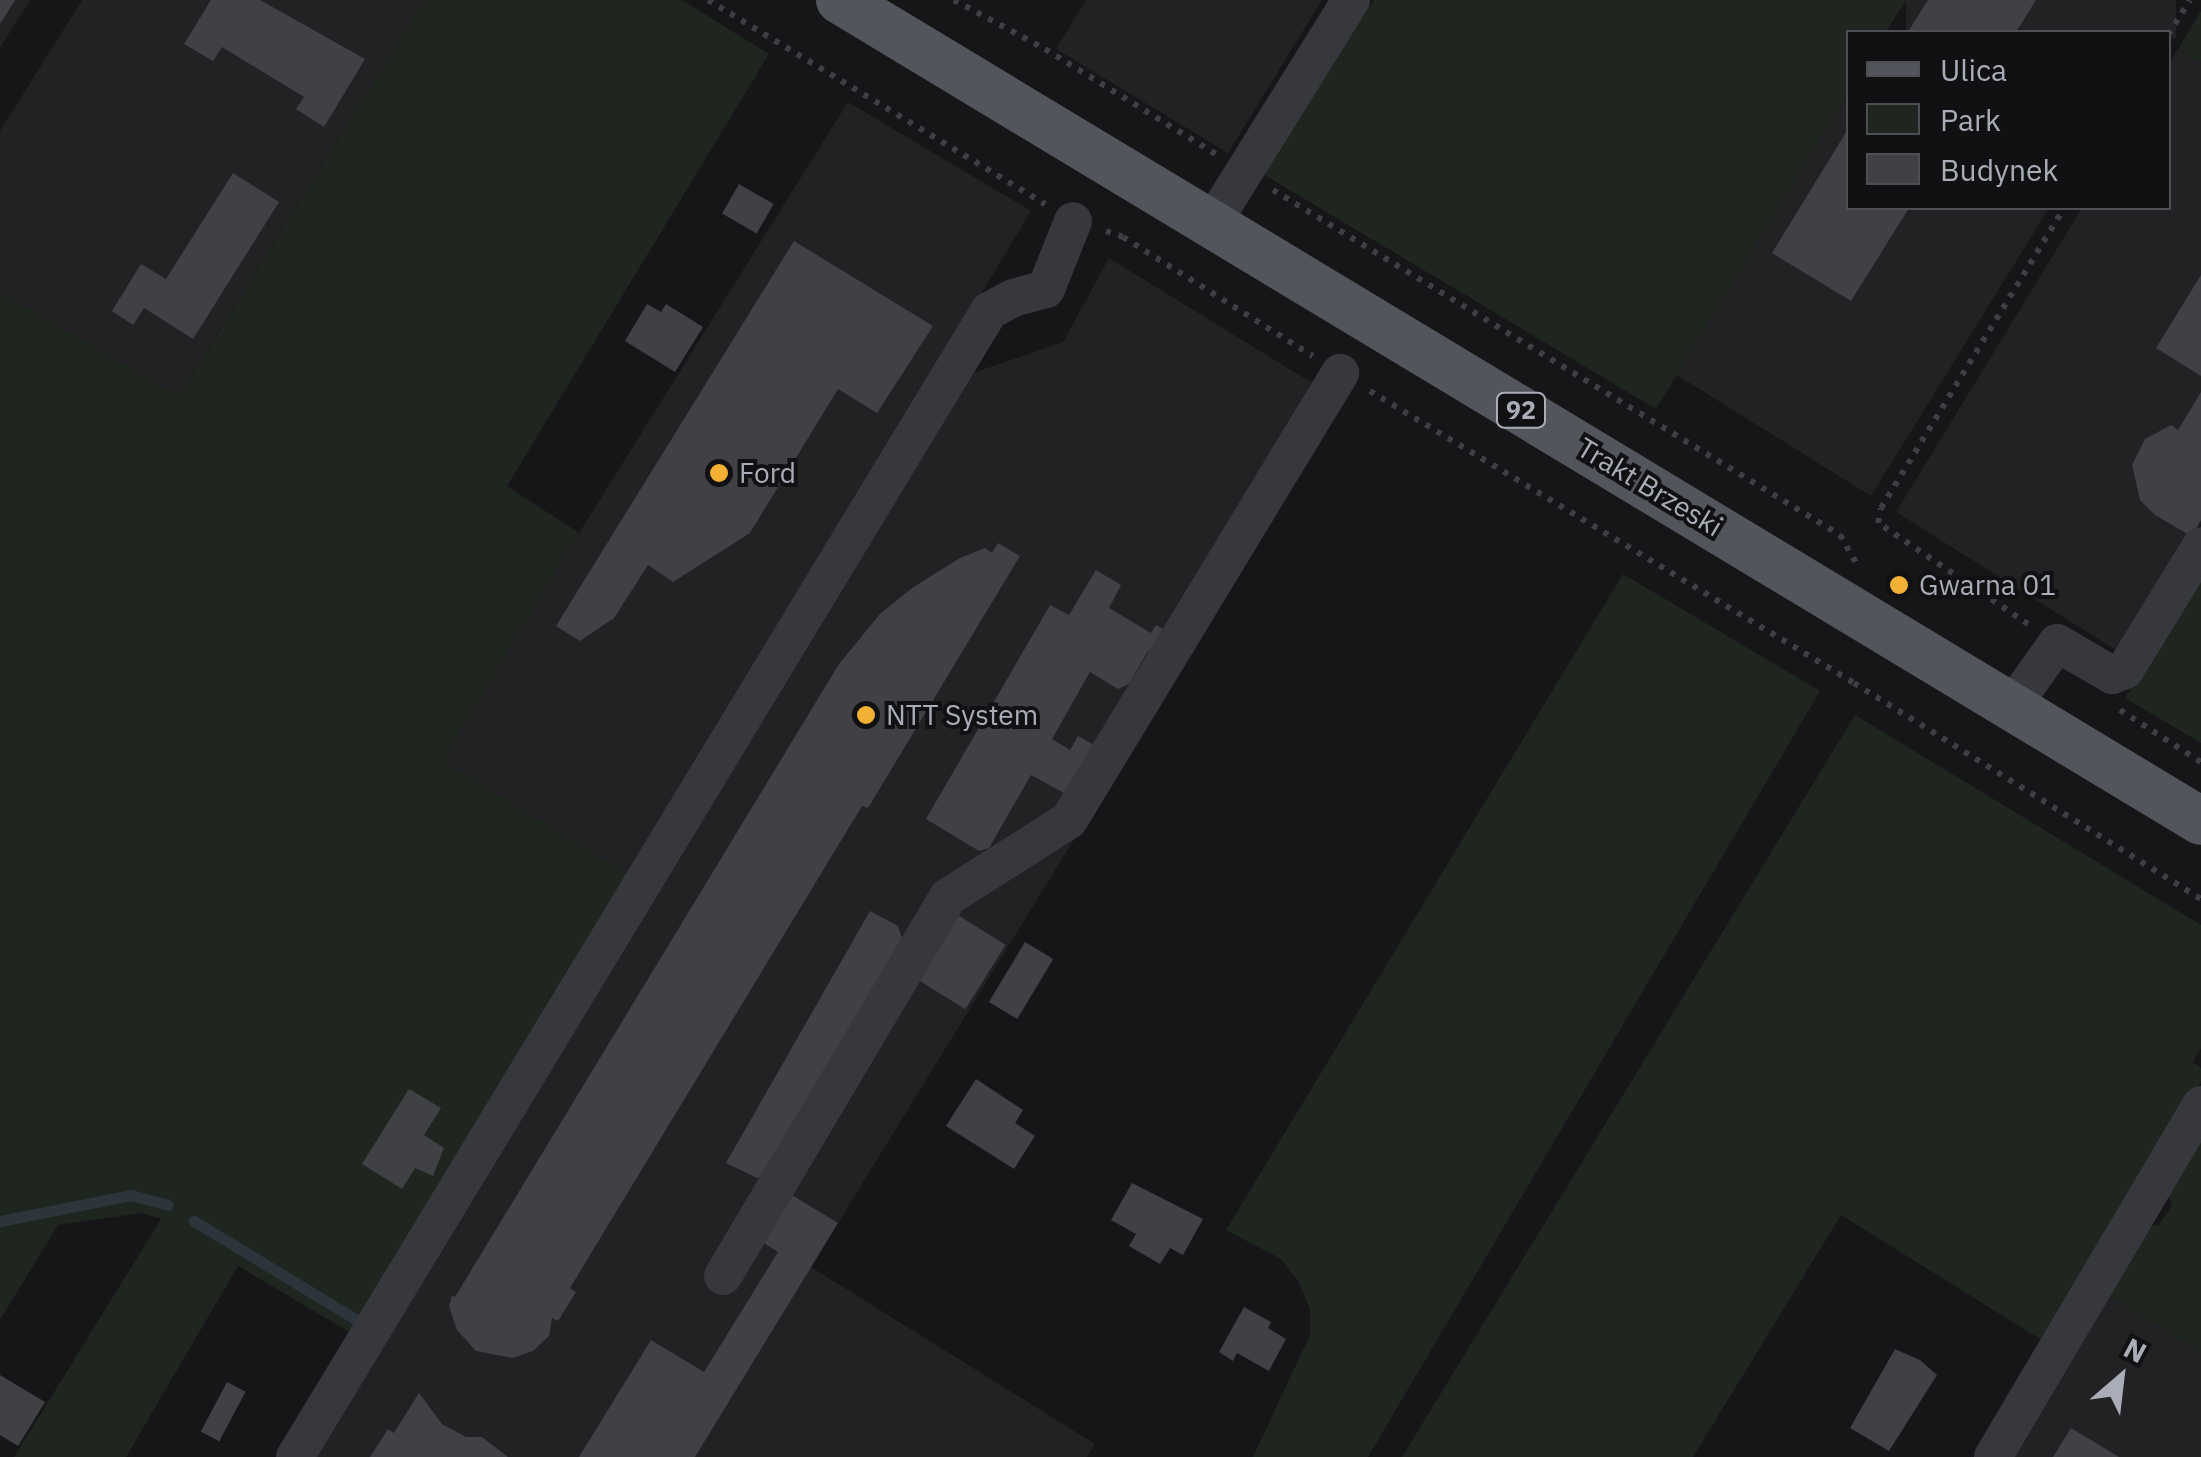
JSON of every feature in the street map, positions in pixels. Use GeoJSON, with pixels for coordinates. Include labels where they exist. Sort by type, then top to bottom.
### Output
{"type":"FeatureCollection","features":[{"type":"Feature","properties":{"kind":"main road","name":"Trakt Brzeski"},"geometry":{"type":"LineString","coordinates":[[862,6],[1211,225],[2201,821]]}},
{"type":"Feature","properties":{"kind":"lane"},"geometry":{"type":"LineString","coordinates":[[1211,225],[1352,0]]}},
{"type":"Feature","properties":{"kind":"lane"},"geometry":{"type":"LineString","coordinates":[[295,1457],[989,311],[1046,289],[1073,221]]}},
{"type":"Feature","properties":{"kind":"lane"},"geometry":{"type":"LineString","coordinates":[[723,1276],[948,896],[1069,820],[1340,373]]}},
{"type":"Feature","properties":{"kind":"lane"},"geometry":{"type":"LineString","coordinates":[[2013,705],[2057,643],[2112,675],[2125,670],[2201,546]]}},
{"type":"Feature","properties":{"kind":"lane"},"geometry":{"type":"LineString","coordinates":[[1992,1457],[2201,1105]]}},
{"type":"Feature","properties":{"kind":"path"},"geometry":{"type":"LineString","coordinates":[[708,0],[1073,221],[1123,236],[1340,373],[2201,899]]}},
{"type":"Feature","properties":{"kind":"path"},"geometry":{"type":"LineString","coordinates":[[954,0],[1045,50],[1840,535],[1860,568]]}},
{"type":"Feature","properties":{"kind":"path"},"geometry":{"type":"LineString","coordinates":[[2171,30],[2190,0]]}},
{"type":"Feature","properties":{"kind":"path"},"geometry":{"type":"LineString","coordinates":[[2057,643],[1878,523],[1881,508],[2063,210]]}},
{"type":"Feature","properties":{"kind":"path"},"geometry":{"type":"LineString","coordinates":[[2110,704],[2201,762]]}},
{"type":"Feature","properties":{"kind":"shaded area"},"geometry":{"type":"Polygon","coordinates":[[[0,0],[30,0],[0,48],[0,0]]]}},
{"type":"Feature","properties":{"kind":"shaded area"},"geometry":{"type":"Polygon","coordinates":[[[82,0],[424,0],[178,397],[0,292],[0,131],[82,0]]]}},
{"type":"Feature","properties":{"kind":"shaded area"},"geometry":{"type":"Polygon","coordinates":[[[1086,0],[1322,0],[1228,153],[1056,49],[1086,0]]]}},
{"type":"Feature","properties":{"kind":"shaded area"},"geometry":{"type":"Polygon","coordinates":[[[1906,0],[2176,0],[2176,38],[2171,38],[2171,30],[1906,30],[1906,0]]]}},
{"type":"Feature","properties":{"kind":"shaded area"},"geometry":{"type":"Polygon","coordinates":[[[2178,49],[2201,63],[2201,523],[2119,652],[1896,512],[2081,210],[2171,210],[2171,61],[2178,49]]]}},
{"type":"Feature","properties":{"kind":"shaded area"},"geometry":{"type":"Polygon","coordinates":[[[1846,97],[1846,210],[2048,210],[1871,496],[1675,374],[1846,97]]]}},
{"type":"Feature","properties":{"kind":"shaded area"},"geometry":{"type":"Polygon","coordinates":[[[848,102],[1031,211],[631,876],[442,762],[579,533],[848,102]]]}},
{"type":"Feature","properties":{"kind":"shaded area"},"geometry":{"type":"Polygon","coordinates":[[[1109,258],[1343,402],[811,1267],[1095,1444],[1087,1457],[313,1457],[973,373],[1063,342],[1109,258]]]}},
{"type":"Feature","properties":{"kind":"shaded area"},"geometry":{"type":"Polygon","coordinates":[[[2107,1295],[2201,1352],[2201,1457],[2007,1457],[2107,1295]]]}},
{"type":"Feature","properties":{"kind":"green space"},"geometry":{"type":"Polygon","coordinates":[[[424,0],[682,0],[769,54],[507,486],[579,533],[443,761],[631,876],[356,1336],[238,1266],[126,1457],[14,1457],[161,1219],[142,1213],[58,1225],[0,1320],[0,292],[179,396],[424,0]]]}},
{"type":"Feature","properties":{"kind":"green space"},"geometry":{"type":"Polygon","coordinates":[[[1374,0],[1906,0],[1887,30],[1846,30],[1846,97],[1656,409],[1263,174],[1374,0]]]}},
{"type":"Feature","properties":{"kind":"green space"},"geometry":{"type":"Polygon","coordinates":[[[2201,11],[2201,63],[2178,49],[2201,11]]]}},
{"type":"Feature","properties":{"kind":"green space"},"geometry":{"type":"Polygon","coordinates":[[[1623,574],[1820,691],[1368,1457],[1253,1457],[1310,1335],[1310,1309],[1298,1281],[1281,1259],[1226,1230],[1623,574]]]}},
{"type":"Feature","properties":{"kind":"green space"},"geometry":{"type":"Polygon","coordinates":[[[2201,574],[2201,743],[2125,698],[2201,574]]]}},
{"type":"Feature","properties":{"kind":"green space"},"geometry":{"type":"Polygon","coordinates":[[[1855,715],[2201,925],[2201,1048],[2193,1062],[2201,1068],[2201,1082],[2045,1342],[1841,1215],[1693,1457],[1402,1457],[1855,715]]]}},
{"type":"Feature","properties":{"kind":"green space"},"geometry":{"type":"Polygon","coordinates":[[[2201,1127],[2201,1352],[2107,1295],[2140,1227],[2159,1225],[2172,1205],[2165,1188],[2201,1127]]]}},
{"type":"Feature","properties":{"kind":"building"},"geometry":{"type":"Polygon","coordinates":[[[0,0],[15,0],[0,24],[0,0]]]}},
{"type":"Feature","properties":{"kind":"building"},"geometry":{"type":"Polygon","coordinates":[[[211,0],[260,0],[365,59],[324,127],[296,109],[304,97],[222,47],[213,61],[184,44],[211,0]]]}},
{"type":"Feature","properties":{"kind":"building"},"geometry":{"type":"Polygon","coordinates":[[[1928,0],[2036,0],[2017,30],[1909,30],[1928,0]]]}},
{"type":"Feature","properties":{"kind":"building"},"geometry":{"type":"Polygon","coordinates":[[[1846,132],[1846,210],[1908,210],[1851,301],[1772,253],[1846,132]]]}},
{"type":"Feature","properties":{"kind":"building"},"geometry":{"type":"Polygon","coordinates":[[[233,173],[279,202],[193,339],[144,308],[133,325],[112,311],[141,264],[166,279],[233,173]]]}},
{"type":"Feature","properties":{"kind":"building"},"geometry":{"type":"Polygon","coordinates":[[[739,184],[774,204],[757,233],[722,213],[739,184]]]}},
{"type":"Feature","properties":{"kind":"building","name":"Ford"},"geometry":{"type":"Polygon","coordinates":[[[794,241],[933,326],[877,413],[838,389],[750,533],[673,582],[648,565],[614,618],[580,641],[556,626],[794,241]]]}},
{"type":"Feature","properties":{"kind":"building"},"geometry":{"type":"Polygon","coordinates":[[[2201,275],[2201,376],[2156,348],[2201,275]]]}},
{"type":"Feature","properties":{"kind":"building"},"geometry":{"type":"Polygon","coordinates":[[[647,304],[661,312],[666,304],[703,327],[675,372],[625,341],[647,304]]]}},
{"type":"Feature","properties":{"kind":"building"},"geometry":{"type":"Polygon","coordinates":[[[2201,392],[2201,520],[2191,536],[2155,515],[2140,500],[2132,465],[2145,439],[2171,425],[2178,430],[2201,392]]]}},
{"type":"Feature","properties":{"kind":"building"},"geometry":{"type":"Polygon","coordinates":[[[998,543],[1020,556],[868,808],[862,806],[570,1288],[576,1292],[558,1321],[552,1318],[549,1336],[533,1351],[513,1358],[476,1351],[457,1330],[449,1306],[452,1295],[455,1297],[839,664],[880,614],[912,588],[960,558],[985,548],[992,553],[998,543]]]}},
{"type":"Feature","properties":{"kind":"building"},"geometry":{"type":"Polygon","coordinates":[[[1096,570],[1121,585],[1109,608],[1151,633],[1156,625],[1168,632],[1155,655],[1148,651],[1129,684],[1118,689],[1090,672],[1052,739],[1070,750],[1078,736],[1094,745],[1066,794],[1031,775],[989,848],[979,851],[926,819],[1050,605],[1069,615],[1096,570]]]}},
{"type":"Feature","properties":{"kind":"building"},"geometry":{"type":"Polygon","coordinates":[[[870,911],[898,926],[903,942],[778,1169],[757,1178],[726,1163],[870,911]]]}},
{"type":"Feature","properties":{"kind":"building"},"geometry":{"type":"Polygon","coordinates":[[[953,912],[1006,945],[965,1009],[913,976],[953,912]]]}},
{"type":"Feature","properties":{"kind":"building"},"geometry":{"type":"Polygon","coordinates":[[[1025,942],[1053,959],[1017,1019],[989,1002],[1025,942]]]}},
{"type":"Feature","properties":{"kind":"building"},"geometry":{"type":"Polygon","coordinates":[[[976,1079],[1023,1110],[1015,1123],[1035,1136],[1014,1169],[946,1126],[976,1079]]]}},
{"type":"Feature","properties":{"kind":"building"},"geometry":{"type":"Polygon","coordinates":[[[409,1089],[441,1108],[424,1135],[444,1148],[433,1176],[415,1168],[402,1189],[362,1164],[409,1089]]]}},
{"type":"Feature","properties":{"kind":"building"},"geometry":{"type":"Polygon","coordinates":[[[1132,1183],[1203,1219],[1183,1255],[1170,1248],[1160,1264],[1129,1246],[1136,1234],[1111,1220],[1132,1183]]]}},
{"type":"Feature","properties":{"kind":"building"},"geometry":{"type":"Polygon","coordinates":[[[790,1194],[838,1223],[695,1457],[579,1457],[651,1340],[704,1372],[778,1252],[761,1241],[790,1194]]]}},
{"type":"Feature","properties":{"kind":"building"},"geometry":{"type":"Polygon","coordinates":[[[1244,1307],[1271,1322],[1268,1328],[1286,1339],[1269,1371],[1237,1353],[1233,1361],[1219,1352],[1244,1307]]]}},
{"type":"Feature","properties":{"kind":"building"},"geometry":{"type":"Polygon","coordinates":[[[1895,1349],[1920,1360],[1937,1375],[1889,1451],[1850,1428],[1895,1349]]]}},
{"type":"Feature","properties":{"kind":"building"},"geometry":{"type":"Polygon","coordinates":[[[0,1375],[45,1402],[18,1446],[0,1435],[0,1375]]]}},
{"type":"Feature","properties":{"kind":"building"},"geometry":{"type":"Polygon","coordinates":[[[227,1382],[246,1392],[219,1441],[201,1431],[227,1382]]]}},
{"type":"Feature","properties":{"kind":"building"},"geometry":{"type":"Polygon","coordinates":[[[419,1393],[442,1424],[466,1437],[482,1437],[508,1457],[370,1457],[388,1429],[394,1433],[419,1393]]]}},
{"type":"Feature","properties":{"kind":"building"},"geometry":{"type":"Polygon","coordinates":[[[2071,1428],[2119,1457],[2053,1457],[2071,1428]]]}},
{"type":"Feature","properties":{"kind":"waterway"},"geometry":{"type":"LineString","coordinates":[[0,1221],[131,1195],[168,1205]]}},
{"type":"Feature","properties":{"kind":"waterway"},"geometry":{"type":"LineString","coordinates":[[194,1221],[360,1322]]}},
{"type":"Feature","properties":{"kind":"place","name":"Ford"},"geometry":{"type":"Point","coordinates":[719,473]}},
{"type":"Feature","properties":{"kind":"place","name":"Gwarna 01"},"geometry":{"type":"Point","coordinates":[1899,585]}},
{"type":"Feature","properties":{"kind":"place","name":"NTT System"},"geometry":{"type":"Point","coordinates":[866,715]}}]}
